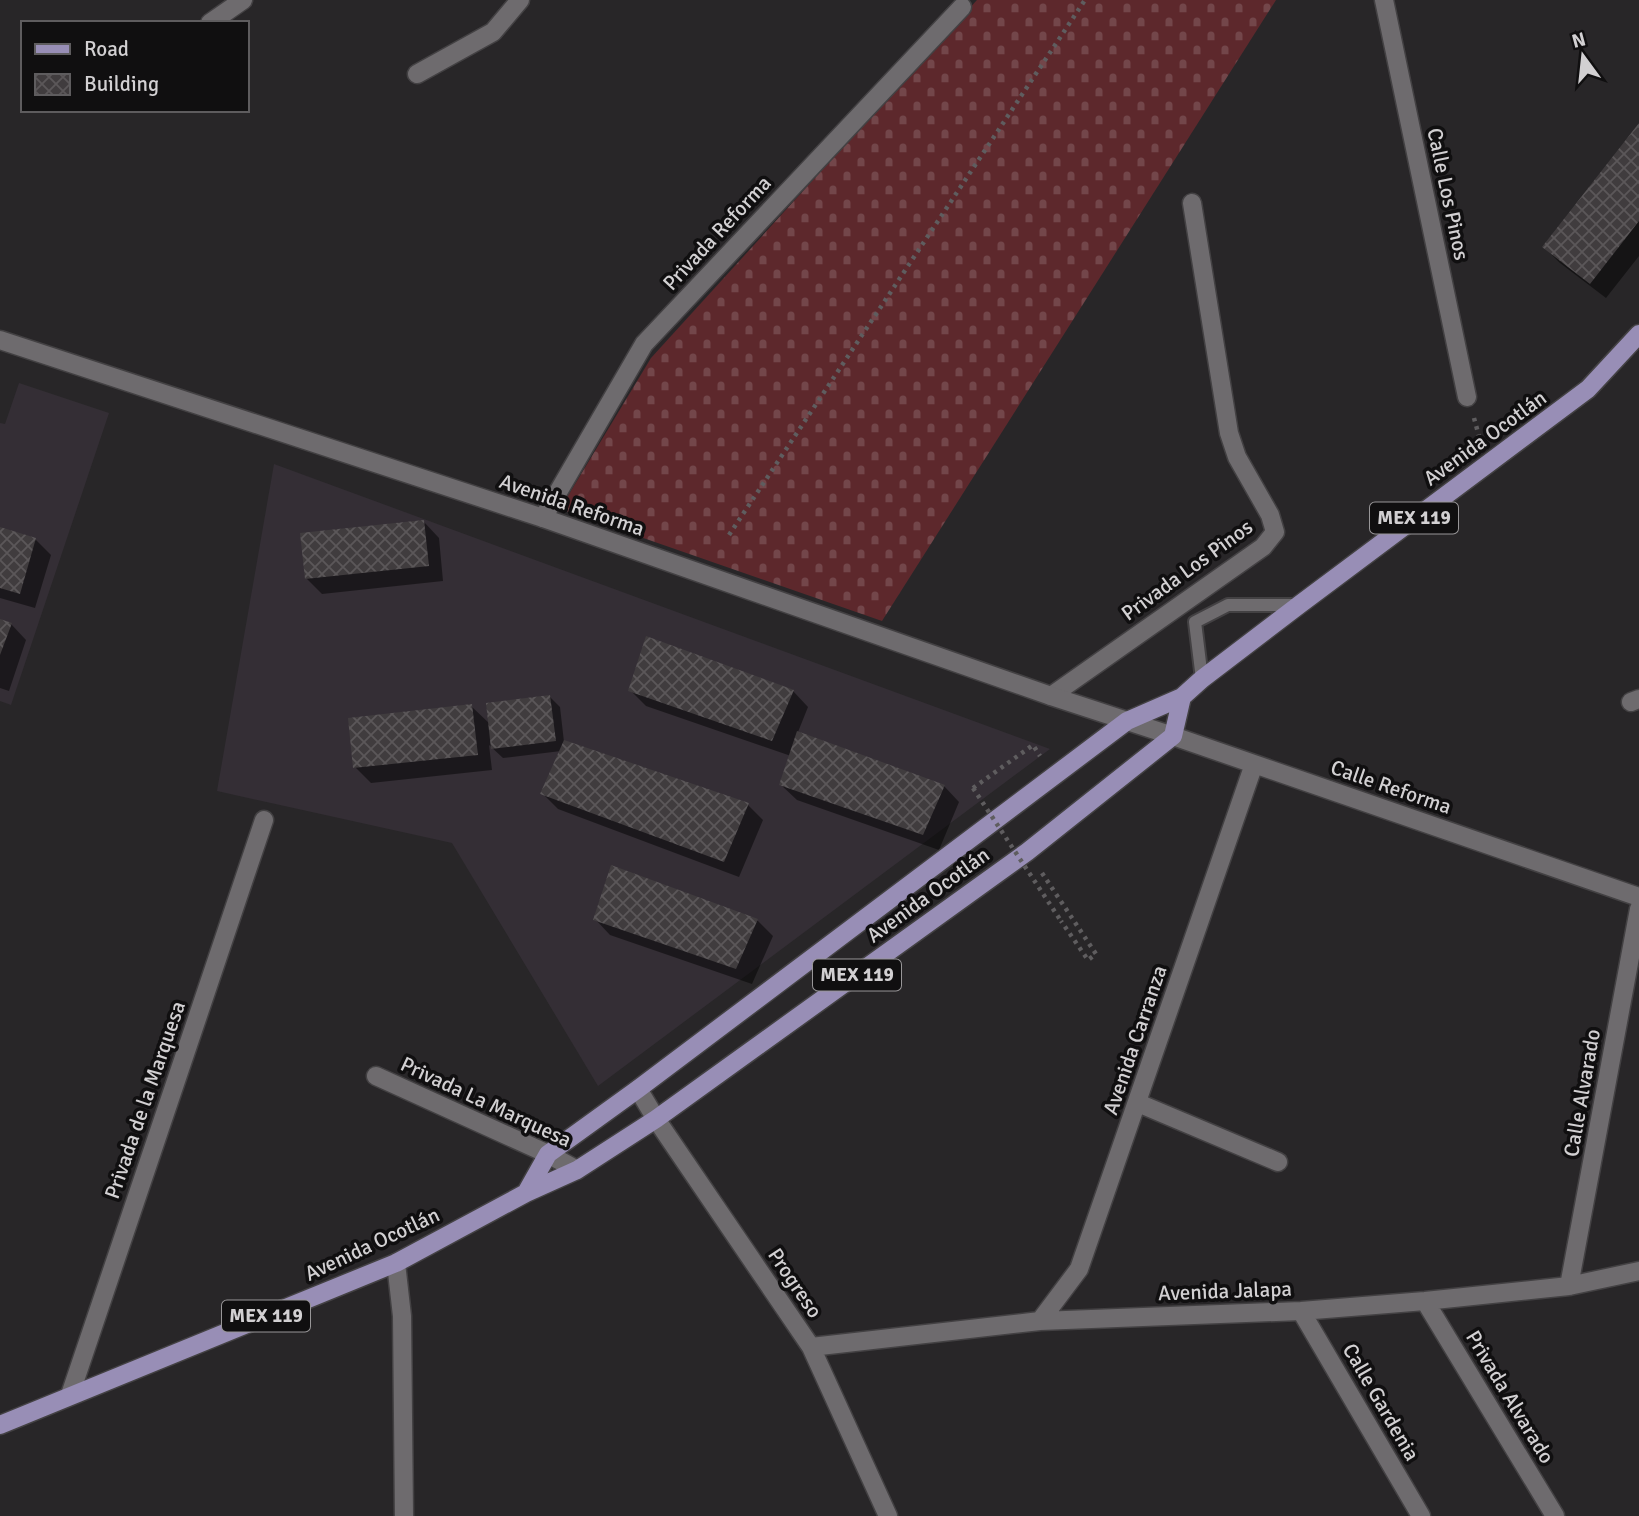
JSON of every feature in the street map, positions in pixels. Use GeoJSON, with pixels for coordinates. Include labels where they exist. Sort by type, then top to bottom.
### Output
{"type":"FeatureCollection","features":[{"type":"Feature","properties":{"kind":"main road","name":"Avenida Ocotlán"},"geometry":{"type":"LineString","coordinates":[[526,1193],[548,1154],[1127,721],[1182,696],[1299,604],[1588,389],[1639,334]]}},
{"type":"Feature","properties":{"kind":"main road"},"geometry":{"type":"LineString","coordinates":[[1174,736],[1182,696]]}},
{"type":"Feature","properties":{"kind":"main road","name":"Avenida Ocotlán"},"geometry":{"type":"LineString","coordinates":[[0,1425],[396,1263],[526,1193],[577,1170],[656,1119],[1027,852],[1174,736]]}},
{"type":"Feature","properties":{"kind":"street"},"geometry":{"type":"LineString","coordinates":[[213,21],[243,0]]}},
{"type":"Feature","properties":{"kind":"street"},"geometry":{"type":"LineString","coordinates":[[416,74],[493,32],[520,0]]}},
{"type":"Feature","properties":{"kind":"street","name":"Calle Los Pinos"},"geometry":{"type":"LineString","coordinates":[[1384,0],[1467,397]]}},
{"type":"Feature","properties":{"kind":"street","name":"Privada Reforma"},"geometry":{"type":"LineString","coordinates":[[542,519],[644,344],[962,7]]}},
{"type":"Feature","properties":{"kind":"street","name":"Privada Los Pinos"},"geometry":{"type":"LineString","coordinates":[[1051,696],[1263,547],[1275,533],[1270,515],[1237,457],[1229,433],[1192,203]]}},
{"type":"Feature","properties":{"kind":"street","name":"Avenida Reforma"},"geometry":{"type":"LineString","coordinates":[[0,340],[542,519],[1127,721]]}},
{"type":"Feature","properties":{"kind":"street","name":"Calle Reforma"},"geometry":{"type":"LineString","coordinates":[[1127,721],[1639,897]]}},
{"type":"Feature","properties":{"kind":"street","name":"Avenida Carranza"},"geometry":{"type":"LineString","coordinates":[[1040,1321],[1079,1269],[1254,764]]}},
{"type":"Feature","properties":{"kind":"street","name":"Privada de la Marquesa"},"geometry":{"type":"LineString","coordinates":[[69,1395],[264,820]]}},
{"type":"Feature","properties":{"kind":"street","name":"Calle Alvarado"},"geometry":{"type":"LineString","coordinates":[[1569,1286],[1639,909]]}},
{"type":"Feature","properties":{"kind":"street","name":"Privada La Marquesa"},"geometry":{"type":"LineString","coordinates":[[376,1076],[548,1154],[577,1170]]}},
{"type":"Feature","properties":{"kind":"street","name":"Progreso"},"geometry":{"type":"LineString","coordinates":[[638,1089],[811,1347],[888,1516]]}},
{"type":"Feature","properties":{"kind":"street"},"geometry":{"type":"LineString","coordinates":[[1138,1103],[1278,1162]]}},
{"type":"Feature","properties":{"kind":"street"},"geometry":{"type":"LineString","coordinates":[[396,1263],[402,1316],[404,1516]]}},
{"type":"Feature","properties":{"kind":"street","name":"Avenida Jalapa"},"geometry":{"type":"LineString","coordinates":[[811,1347],[1040,1321],[1301,1311],[1425,1301],[1569,1286],[1639,1270]]}},
{"type":"Feature","properties":{"kind":"street","name":"Privada Alvarado"},"geometry":{"type":"LineString","coordinates":[[1425,1301],[1555,1516]]}},
{"type":"Feature","properties":{"kind":"street","name":"Calle Gardenia"},"geometry":{"type":"LineString","coordinates":[[1301,1311],[1421,1516]]}},
{"type":"Feature","properties":{"kind":"lane"},"geometry":{"type":"LineString","coordinates":[[1202,679],[1195,622],[1228,605],[1299,604]]}},
{"type":"Feature","properties":{"kind":"path"},"geometry":{"type":"LineString","coordinates":[[729,535],[1085,0]]}},
{"type":"Feature","properties":{"kind":"path"},"geometry":{"type":"LineString","coordinates":[[1467,397],[1488,464]]}},
{"type":"Feature","properties":{"kind":"path"},"geometry":{"type":"LineString","coordinates":[[1033,745],[972,788],[1088,960],[1096,954],[1054,891]]}},
{"type":"Feature","properties":{"kind":"shaded area"},"geometry":{"type":"Polygon","coordinates":[[[19,383],[109,413],[11,705],[0,701],[0,423],[5,424],[19,383]]]}},
{"type":"Feature","properties":{"kind":"shaded area"},"geometry":{"type":"Polygon","coordinates":[[[274,464],[1050,749],[598,1086],[452,843],[217,791],[274,464]]]}},
{"type":"Feature","properties":{"kind":"green space"},"geometry":{"type":"Polygon","coordinates":[[[977,0],[1276,0],[882,621],[560,509],[651,358],[977,0]]]}},
{"type":"Feature","properties":{"kind":"building"},"geometry":{"type":"Polygon","coordinates":[[[1639,123],[1639,221],[1590,284],[1542,247],[1639,123]]]}},
{"type":"Feature","properties":{"kind":"building"},"geometry":{"type":"Polygon","coordinates":[[[424,520],[429,566],[305,579],[300,533],[424,520]]]}},
{"type":"Feature","properties":{"kind":"building"},"geometry":{"type":"Polygon","coordinates":[[[0,527],[36,538],[20,594],[0,588],[0,527]]]}},
{"type":"Feature","properties":{"kind":"building"},"geometry":{"type":"Polygon","coordinates":[[[0,619],[12,623],[0,655],[0,619]]]}},
{"type":"Feature","properties":{"kind":"building"},"geometry":{"type":"Polygon","coordinates":[[[646,636],[794,690],[772,741],[628,691],[646,636]]]}},
{"type":"Feature","properties":{"kind":"building"},"geometry":{"type":"Polygon","coordinates":[[[550,695],[556,741],[491,749],[486,703],[550,695]]]}},
{"type":"Feature","properties":{"kind":"building"},"geometry":{"type":"Polygon","coordinates":[[[472,704],[478,755],[353,768],[348,718],[472,704]]]}},
{"type":"Feature","properties":{"kind":"building"},"geometry":{"type":"Polygon","coordinates":[[[797,731],[945,785],[923,835],[779,785],[797,731]]]}},
{"type":"Feature","properties":{"kind":"building"},"geometry":{"type":"Polygon","coordinates":[[[564,740],[749,803],[724,862],[540,794],[564,740]]]}},
{"type":"Feature","properties":{"kind":"building"},"geometry":{"type":"Polygon","coordinates":[[[611,865],[758,919],[736,969],[593,920],[611,865]]]}}]}
